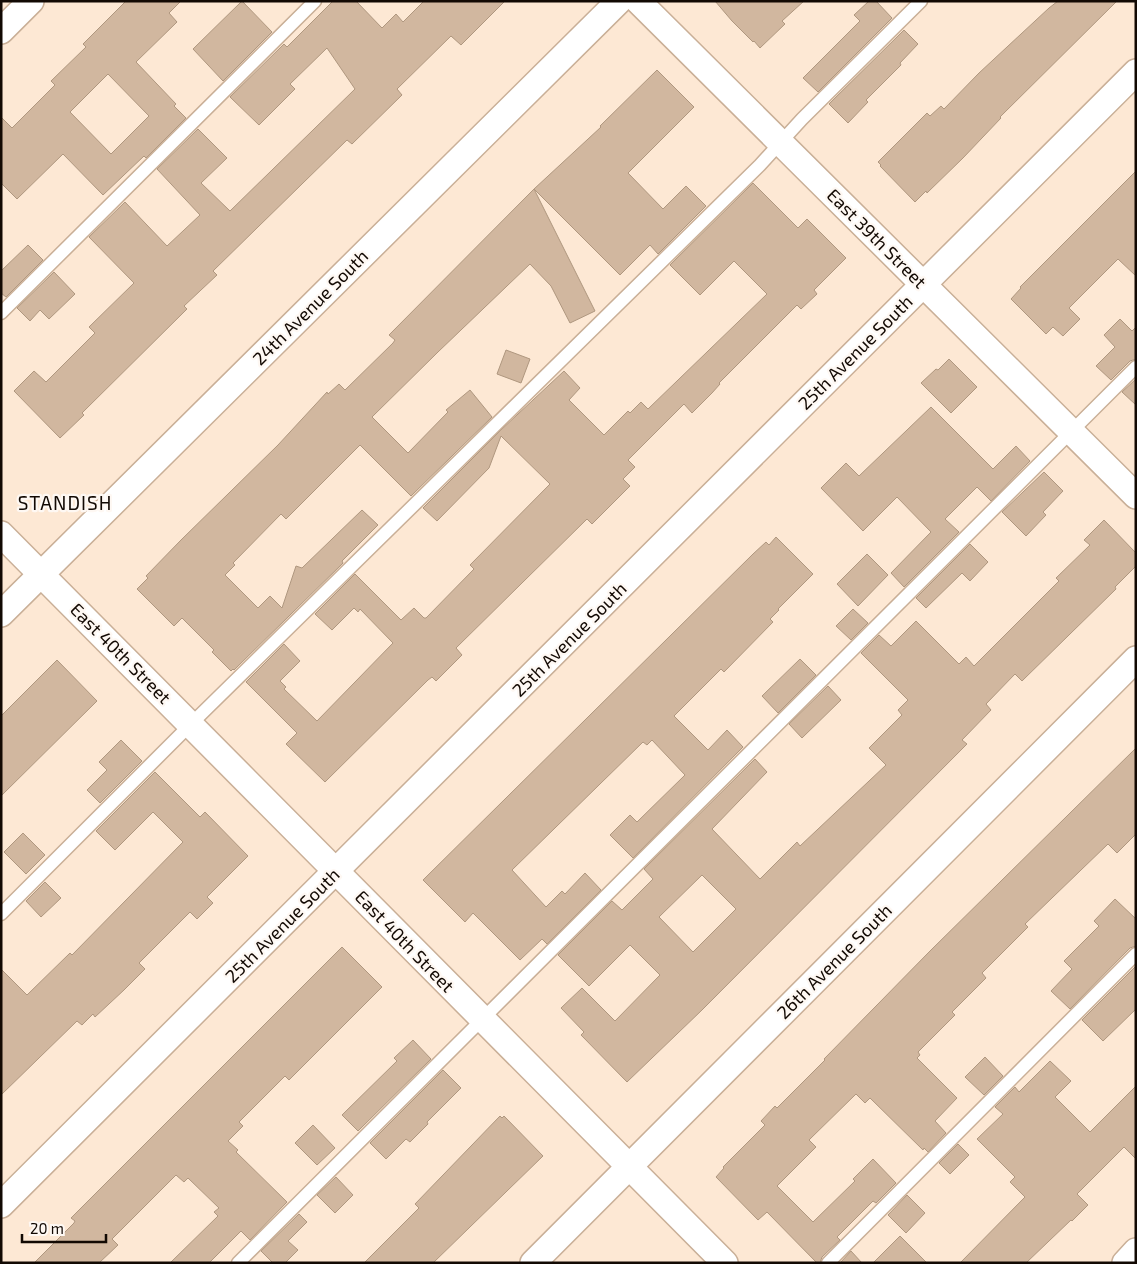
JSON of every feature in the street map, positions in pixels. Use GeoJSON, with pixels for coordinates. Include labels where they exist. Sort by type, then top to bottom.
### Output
{"type":"FeatureCollection","features":[{"type":"Feature","properties":{"kind":"street"},"geometry":{"type":"LineString","coordinates":[[1,30],[31,1]]}},
{"type":"Feature","properties":{"kind":"street","name":"24th Avenue South"},"geometry":{"type":"LineString","coordinates":[[1,614],[619,1]]}},
{"type":"Feature","properties":{"kind":"street","name":"East 39th Street"},"geometry":{"type":"LineString","coordinates":[[638,1],[1136,496]]}},
{"type":"Feature","properties":{"kind":"street","name":"25th Avenue South"},"geometry":{"type":"LineString","coordinates":[[1,1205],[1136,72]]}},
{"type":"Feature","properties":{"kind":"street","name":"East 40th Street"},"geometry":{"type":"LineString","coordinates":[[1,534],[192,724],[725,1263]]}},
{"type":"Feature","properties":{"kind":"street","name":"26th Avenue South"},"geometry":{"type":"LineString","coordinates":[[533,1263],[1136,659]]}},
{"type":"Feature","properties":{"kind":"street"},"geometry":{"type":"LineString","coordinates":[[1125,1263],[1136,1252]]}},
{"type":"Feature","properties":{"kind":"lane"},"geometry":{"type":"LineString","coordinates":[[1,313],[315,1]]}},
{"type":"Feature","properties":{"kind":"lane"},"geometry":{"type":"LineString","coordinates":[[1,914],[760,165],[921,1]]}},
{"type":"Feature","properties":{"kind":"lane"},"geometry":{"type":"LineString","coordinates":[[238,1263],[1136,367]]}},
{"type":"Feature","properties":{"kind":"lane"},"geometry":{"type":"LineString","coordinates":[[828,1263],[1136,954]]}},
{"type":"Feature","properties":{"kind":"building"},"geometry":{"type":"Polygon","coordinates":[[[126,1],[181,1],[169,13],[177,22],[136,62],[176,104],[174,106],[186,118],[146,158],[144,156],[103,195],[63,154],[17,199],[1,183],[1,117],[12,128],[55,85],[51,81],[86,47],[83,44],[126,1]],[[108,74],[70,112],[111,154],[149,116],[108,74]]]}},
{"type":"Feature","properties":{"kind":"building"},"geometry":{"type":"Polygon","coordinates":[[[242,1],[272,32],[223,81],[193,49],[242,1]]]}},
{"type":"Feature","properties":{"kind":"building"},"geometry":{"type":"Polygon","coordinates":[[[333,1],[356,1],[382,28],[396,14],[403,22],[424,1],[505,1],[461,45],[451,36],[397,89],[402,95],[352,144],[347,140],[213,271],[217,275],[184,306],[187,309],[82,413],[84,415],[60,438],[14,391],[34,371],[46,382],[95,333],[89,327],[134,283],[89,237],[125,202],[167,246],[200,215],[157,169],[198,129],[227,158],[201,183],[230,211],[355,89],[327,48],[290,84],[295,89],[259,125],[230,97],[284,44],[287,47],[333,1]]]}},
{"type":"Feature","properties":{"kind":"building"},"geometry":{"type":"Polygon","coordinates":[[[715,1],[804,1],[782,21],[785,24],[760,48],[732,21],[715,1]]]}},
{"type":"Feature","properties":{"kind":"building"},"geometry":{"type":"Polygon","coordinates":[[[869,1],[876,1],[892,18],[818,92],[803,78],[860,21],[854,15],[869,1]]]}},
{"type":"Feature","properties":{"kind":"building"},"geometry":{"type":"Polygon","coordinates":[[[1058,1],[1117,1],[1000,117],[963,158],[915,202],[878,162],[927,113],[930,116],[941,106],[944,109],[979,73],[1058,1]]]}},
{"type":"Feature","properties":{"kind":"building"},"geometry":{"type":"Polygon","coordinates":[[[904,30],[918,44],[900,63],[901,65],[866,100],[868,102],[848,123],[829,104],[904,30]]]}},
{"type":"Feature","properties":{"kind":"building"},"geometry":{"type":"Polygon","coordinates":[[[657,70],[694,107],[628,173],[663,209],[686,186],[706,206],[658,254],[650,245],[620,275],[534,189],[601,127],[657,70]]]}},
{"type":"Feature","properties":{"kind":"building"},"geometry":{"type":"Polygon","coordinates":[[[1136,171],[1136,276],[1118,259],[1069,308],[1080,319],[1063,336],[1053,327],[1046,334],[1011,299],[1020,287],[1136,171]]]}},
{"type":"Feature","properties":{"kind":"building"},"geometry":{"type":"Polygon","coordinates":[[[753,183],[798,228],[807,219],[846,258],[814,290],[817,294],[801,309],[797,305],[719,383],[692,413],[684,404],[628,460],[635,467],[623,479],[630,486],[592,524],[587,519],[456,648],[462,655],[436,681],[432,677],[428,680],[325,782],[286,744],[297,733],[246,682],[284,644],[300,661],[280,681],[286,687],[284,689],[317,721],[393,643],[360,609],[358,612],[354,608],[332,630],[315,614],[355,574],[401,620],[414,608],[426,618],[474,569],[470,565],[550,484],[501,436],[489,468],[437,521],[423,508],[502,429],[564,371],[580,388],[569,400],[604,435],[628,411],[630,413],[641,402],[648,409],[767,294],[734,261],[700,295],[670,265],[753,183]]]}},
{"type":"Feature","properties":{"kind":"building"},"geometry":{"type":"Polygon","coordinates":[[[534,189],[595,311],[570,323],[551,286],[530,264],[372,417],[408,453],[448,412],[446,410],[470,390],[492,417],[411,496],[360,445],[286,519],[281,514],[233,563],[235,565],[225,575],[258,608],[270,596],[282,608],[296,566],[302,568],[362,510],[378,525],[342,561],[343,563],[231,671],[212,652],[214,650],[182,618],[174,626],[137,589],[148,578],[146,576],[278,445],[327,392],[328,394],[339,384],[345,390],[393,343],[395,340],[389,335],[534,189]]]}},
{"type":"Feature","properties":{"kind":"building"},"geometry":{"type":"Polygon","coordinates":[[[28,245],[43,260],[6,297],[1,293],[1,271],[28,245]]]}},
{"type":"Feature","properties":{"kind":"building"},"geometry":{"type":"Polygon","coordinates":[[[54,272],[75,294],[49,319],[40,310],[30,321],[17,308],[54,272]]]}},
{"type":"Feature","properties":{"kind":"building"},"geometry":{"type":"Polygon","coordinates":[[[1120,319],[1132,331],[1136,327],[1136,359],[1130,361],[1111,380],[1096,366],[1115,347],[1104,335],[1120,319]]]}},
{"type":"Feature","properties":{"kind":"building"},"geometry":{"type":"Polygon","coordinates":[[[506,350],[530,359],[521,383],[497,374],[506,350]]]}},
{"type":"Feature","properties":{"kind":"building"},"geometry":{"type":"Polygon","coordinates":[[[949,359],[977,387],[951,413],[921,383],[949,359]]]}},
{"type":"Feature","properties":{"kind":"building"},"geometry":{"type":"Polygon","coordinates":[[[1136,379],[1136,405],[1122,392],[1136,379]]]}},
{"type":"Feature","properties":{"kind":"building"},"geometry":{"type":"Polygon","coordinates":[[[931,407],[993,469],[1016,446],[1030,461],[991,501],[977,487],[945,519],[959,532],[904,587],[891,573],[931,532],[897,497],[863,531],[821,488],[846,463],[859,476],[931,407]]]}},
{"type":"Feature","properties":{"kind":"building"},"geometry":{"type":"Polygon","coordinates":[[[1044,472],[1063,491],[1043,512],[1046,515],[1026,536],[1002,512],[1044,472]]]}},
{"type":"Feature","properties":{"kind":"building"},"geometry":{"type":"Polygon","coordinates":[[[1104,520],[1136,553],[1136,566],[1115,587],[1116,589],[1022,681],[1015,674],[986,704],[991,710],[962,740],[967,744],[702,1010],[627,1082],[581,1035],[584,1032],[561,1008],[582,988],[615,1021],[660,975],[630,945],[589,986],[558,955],[612,901],[622,910],[653,879],[644,869],[755,759],[767,772],[712,829],[760,879],[797,842],[800,846],[886,765],[869,748],[902,715],[898,710],[908,700],[861,653],[879,635],[891,646],[916,621],[959,664],[966,657],[974,666],[1059,581],[1056,578],[1090,545],[1084,540],[1104,520]],[[702,875],[659,917],[693,952],[736,909],[702,875]]]}},
{"type":"Feature","properties":{"kind":"building"},"geometry":{"type":"Polygon","coordinates":[[[776,537],[813,574],[778,609],[770,619],[773,622],[724,672],[721,669],[674,716],[708,750],[727,730],[743,747],[633,858],[610,835],[630,815],[637,822],[685,775],[652,740],[647,745],[643,742],[512,870],[546,907],[562,891],[565,894],[585,873],[601,890],[547,944],[542,939],[520,960],[473,913],[465,922],[423,880],[753,554],[766,542],[769,545],[776,537]]]}},
{"type":"Feature","properties":{"kind":"building"},"geometry":{"type":"Polygon","coordinates":[[[970,544],[988,562],[970,581],[962,573],[926,608],[916,598],[970,544]]]}},
{"type":"Feature","properties":{"kind":"building"},"geometry":{"type":"Polygon","coordinates":[[[867,554],[888,575],[858,606],[837,584],[867,554]]]}},
{"type":"Feature","properties":{"kind":"building"},"geometry":{"type":"Polygon","coordinates":[[[853,609],[868,623],[851,640],[836,626],[853,609]]]}},
{"type":"Feature","properties":{"kind":"building"},"geometry":{"type":"Polygon","coordinates":[[[800,659],[816,675],[778,713],[762,696],[800,659]]]}},
{"type":"Feature","properties":{"kind":"building"},"geometry":{"type":"Polygon","coordinates":[[[57,660],[97,701],[1,796],[1,716],[57,660]]]}},
{"type":"Feature","properties":{"kind":"building"},"geometry":{"type":"Polygon","coordinates":[[[828,686],[841,700],[802,738],[789,724],[828,686]]]}},
{"type":"Feature","properties":{"kind":"building"},"geometry":{"type":"Polygon","coordinates":[[[121,740],[142,761],[100,803],[87,790],[107,770],[99,762],[121,740]]]}},
{"type":"Feature","properties":{"kind":"building"},"geometry":{"type":"Polygon","coordinates":[[[1136,748],[1136,834],[1117,853],[1108,844],[1025,924],[1028,927],[982,973],[986,978],[952,1012],[955,1015],[918,1052],[920,1055],[917,1058],[957,1098],[935,1121],[946,1133],[928,1152],[924,1148],[923,1150],[870,1098],[865,1103],[856,1094],[809,1140],[816,1147],[777,1186],[813,1222],[855,1181],[853,1179],[873,1159],[896,1183],[876,1203],[873,1201],[837,1237],[840,1240],[822,1257],[820,1263],[817,1263],[767,1212],[758,1220],[716,1177],[723,1167],[765,1125],[761,1121],[775,1106],[777,1108],[930,951],[1136,748]]]}},
{"type":"Feature","properties":{"kind":"building"},"geometry":{"type":"Polygon","coordinates":[[[155,772],[200,817],[205,812],[248,856],[207,897],[213,903],[197,919],[190,912],[139,963],[145,969],[124,990],[95,1017],[93,1014],[82,1025],[77,1021],[1,1095],[1,969],[27,995],[70,953],[72,955],[183,842],[153,812],[115,850],[96,831],[155,772]]]}},
{"type":"Feature","properties":{"kind":"building"},"geometry":{"type":"Polygon","coordinates":[[[23,833],[45,855],[26,874],[4,852],[23,833]]]}},
{"type":"Feature","properties":{"kind":"building"},"geometry":{"type":"Polygon","coordinates":[[[45,882],[61,898],[41,917],[26,901],[45,882]]]}},
{"type":"Feature","properties":{"kind":"building"},"geometry":{"type":"Polygon","coordinates":[[[1115,899],[1136,919],[1136,946],[1130,948],[1070,1009],[1051,991],[1072,969],[1064,961],[1099,926],[1094,921],[1115,899]]]}},
{"type":"Feature","properties":{"kind":"building"},"geometry":{"type":"Polygon","coordinates":[[[342,947],[382,987],[289,1080],[285,1076],[239,1122],[243,1126],[228,1141],[238,1150],[236,1152],[287,1202],[250,1240],[241,1231],[209,1263],[170,1263],[218,1216],[214,1212],[219,1208],[188,1178],[184,1182],[176,1175],[112,1239],[118,1245],[99,1263],[34,1263],[74,1223],[75,1221],[71,1218],[342,947]]]}},
{"type":"Feature","properties":{"kind":"building"},"geometry":{"type":"Polygon","coordinates":[[[1136,966],[1136,1009],[1103,1041],[1082,1020],[1136,966]]]}},
{"type":"Feature","properties":{"kind":"building"},"geometry":{"type":"Polygon","coordinates":[[[413,1040],[431,1059],[358,1131],[342,1115],[397,1061],[394,1058],[413,1040]]]}},
{"type":"Feature","properties":{"kind":"building"},"geometry":{"type":"Polygon","coordinates":[[[985,1057],[1003,1076],[984,1095],[965,1077],[985,1057]]]}},
{"type":"Feature","properties":{"kind":"building"},"geometry":{"type":"Polygon","coordinates":[[[1050,1061],[1071,1081],[1055,1097],[1090,1132],[1136,1086],[1136,1159],[1124,1147],[1077,1194],[1088,1205],[1026,1263],[960,1263],[1025,1197],[1010,1182],[1015,1177],[977,1139],[1003,1114],[995,1107],[1015,1087],[1019,1092],[1050,1061]]]}},
{"type":"Feature","properties":{"kind":"building"},"geometry":{"type":"Polygon","coordinates":[[[443,1070],[461,1088],[410,1142],[406,1139],[386,1159],[370,1143],[443,1070]]]}},
{"type":"Feature","properties":{"kind":"building"},"geometry":{"type":"Polygon","coordinates":[[[500,1116],[502,1118],[504,1116],[543,1156],[433,1263],[364,1263],[419,1208],[415,1204],[500,1116]]]}},
{"type":"Feature","properties":{"kind":"building"},"geometry":{"type":"Polygon","coordinates":[[[313,1125],[335,1148],[317,1165],[295,1143],[313,1125]]]}},
{"type":"Feature","properties":{"kind":"building"},"geometry":{"type":"Polygon","coordinates":[[[958,1144],[969,1155],[950,1174],[939,1163],[958,1144]]]}},
{"type":"Feature","properties":{"kind":"building"},"geometry":{"type":"Polygon","coordinates":[[[336,1177],[353,1195],[335,1213],[317,1195],[336,1177]]]}},
{"type":"Feature","properties":{"kind":"building"},"geometry":{"type":"Polygon","coordinates":[[[907,1195],[925,1213],[906,1233],[888,1215],[907,1195]]]}},
{"type":"Feature","properties":{"kind":"building"},"geometry":{"type":"Polygon","coordinates":[[[299,1214],[307,1222],[288,1241],[298,1250],[285,1263],[273,1263],[261,1251],[299,1214]]]}},
{"type":"Feature","properties":{"kind":"building"},"geometry":{"type":"Polygon","coordinates":[[[900,1236],[927,1263],[873,1263],[900,1236]]]}},
{"type":"Feature","properties":{"kind":"building"},"geometry":{"type":"Polygon","coordinates":[[[851,1251],[862,1263],[840,1263],[851,1251]]]}},
{"type":"Feature","properties":{"kind":"district","name":"STANDISH"},"geometry":{"type":"Point","coordinates":[65,502]}}]}
